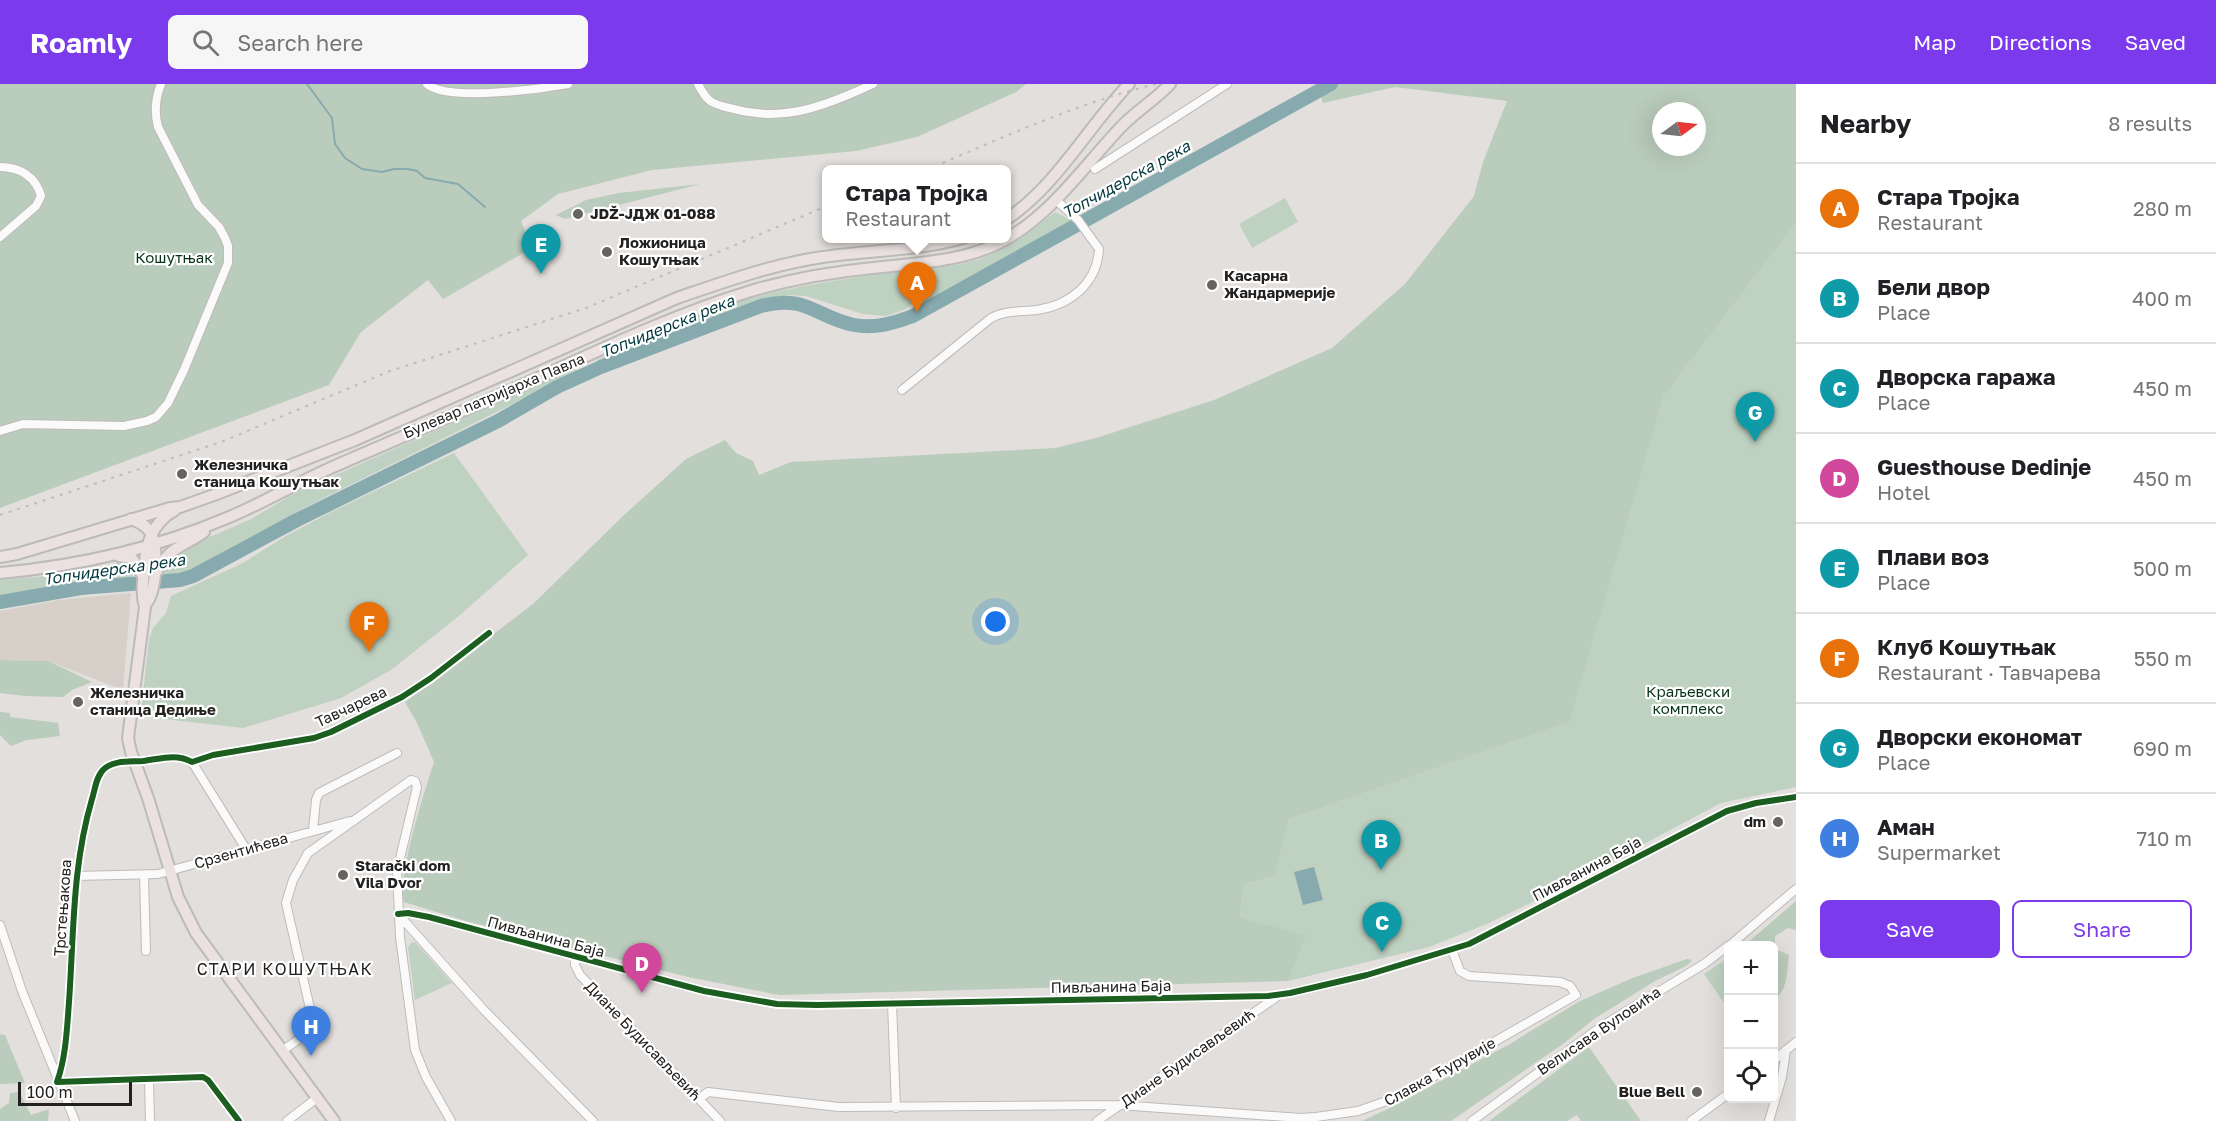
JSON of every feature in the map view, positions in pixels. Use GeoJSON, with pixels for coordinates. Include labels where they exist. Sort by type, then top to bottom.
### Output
{"type":"FeatureCollection","features":[{"type":"Feature","properties":{"kind":"main road"},"geometry":{"type":"LineString","coordinates":[[1011,216],[1051,180],[1129,84]]}},
{"type":"Feature","properties":{"kind":"main road","name":"Булевар патријарха Павла"},"geometry":{"type":"LineString","coordinates":[[1011,236],[1056,200],[1124,124],[1170,84]]}},
{"type":"Feature","properties":{"kind":"main road","name":"Булевар патријарха Павла"},"geometry":{"type":"LineString","coordinates":[[0,557],[17,554],[148,514],[180,507],[355,440],[677,298],[718,284],[820,257],[939,243]]}},
{"type":"Feature","properties":{"kind":"main road","name":"Булевар патријарха Павла"},"geometry":{"type":"LineString","coordinates":[[0,573],[58,566],[109,555],[211,525],[384,444],[685,314],[752,291],[844,271],[943,260],[976,252],[996,243]]}},
{"type":"Feature","properties":{"kind":"main road"},"geometry":{"type":"LineString","coordinates":[[151,541],[165,515],[180,507]]}},
{"type":"Feature","properties":{"kind":"main road"},"geometry":{"type":"LineString","coordinates":[[131,519],[146,526],[151,541],[149,577],[128,730],[129,744],[148,798],[169,871],[181,906],[190,923],[334,1121]]}},
{"type":"Feature","properties":{"kind":"main road"},"geometry":{"type":"LineString","coordinates":[[149,577],[169,553],[202,534],[211,525]]}},
{"type":"Feature","properties":{"kind":"main road"},"geometry":{"type":"LineString","coordinates":[[109,555],[132,558],[149,577]]}},
{"type":"Feature","properties":{"kind":"street"},"geometry":{"type":"LineString","coordinates":[[0,431],[23,424],[124,426],[147,421],[156,417],[165,407],[184,370],[228,263],[229,252],[219,227],[194,200],[158,127],[155,114],[161,84]]}},
{"type":"Feature","properties":{"kind":"street"},"geometry":{"type":"LineString","coordinates":[[427,84],[436,90],[462,93],[518,91],[568,84]]}},
{"type":"Feature","properties":{"kind":"street"},"geometry":{"type":"LineString","coordinates":[[698,84],[706,99],[718,106],[757,114],[779,115],[817,107],[873,84]]}},
{"type":"Feature","properties":{"kind":"street"},"geometry":{"type":"LineString","coordinates":[[1095,169],[1227,84]]}},
{"type":"Feature","properties":{"kind":"street"},"geometry":{"type":"LineString","coordinates":[[0,167],[11,168],[25,174],[36,183],[41,196],[36,206],[0,237]]}},
{"type":"Feature","properties":{"kind":"street"},"geometry":{"type":"LineString","coordinates":[[902,390],[997,314],[1046,308],[1062,302],[1083,288],[1095,273],[1099,249],[1078,220],[1056,200]]}},
{"type":"Feature","properties":{"kind":"street","name":"Тавчарева"},"geometry":{"type":"LineString","coordinates":[[134,761],[170,757],[192,762],[204,757],[298,741],[331,732],[402,697],[431,678],[489,633]]}},
{"type":"Feature","properties":{"kind":"street"},"geometry":{"type":"LineString","coordinates":[[313,830],[316,800],[319,793],[397,753]]}},
{"type":"Feature","properties":{"kind":"street","name":"Трстењакова"},"geometry":{"type":"LineString","coordinates":[[57,1082],[66,1035],[76,876],[81,840],[100,774],[110,766],[134,761]]}},
{"type":"Feature","properties":{"kind":"street"},"geometry":{"type":"LineString","coordinates":[[192,762],[246,849]]}},
{"type":"Feature","properties":{"kind":"street"},"geometry":{"type":"LineString","coordinates":[[282,1051],[309,1032],[314,1024],[288,912],[287,896],[300,864],[308,853],[411,780],[415,781],[417,787],[398,865],[398,914],[414,1046],[426,1077],[450,1121]]}},
{"type":"Feature","properties":{"kind":"street","name":"Пивљанина Баја"},"geometry":{"type":"LineString","coordinates":[[398,914],[408,913],[429,917],[704,992],[769,1003],[798,1005],[1280,995],[1367,975],[1452,950],[1496,930],[1727,811],[1796,797]]}},
{"type":"Feature","properties":{"kind":"street","name":"Срзентићева"},"geometry":{"type":"LineString","coordinates":[[76,876],[144,875],[169,871],[357,819]]}},
{"type":"Feature","properties":{"kind":"street"},"geometry":{"type":"LineString","coordinates":[[144,875],[146,951]]}},
{"type":"Feature","properties":{"kind":"street","name":"Велисава Вуловића"},"geometry":{"type":"LineString","coordinates":[[1735,941],[1796,889]]}},
{"type":"Feature","properties":{"kind":"street"},"geometry":{"type":"LineString","coordinates":[[398,914],[483,1009],[593,1121]]}},
{"type":"Feature","properties":{"kind":"street"},"geometry":{"type":"LineString","coordinates":[[0,925],[57,1082],[75,1121]]}},
{"type":"Feature","properties":{"kind":"street","name":"Славка Ћурувије"},"geometry":{"type":"LineString","coordinates":[[699,1099],[708,1092],[829,1106],[896,1108],[1119,1105],[1301,1118],[1358,1111],[1398,1097],[1576,995],[1570,986],[1560,982],[1469,976],[1460,971],[1452,950]]}},
{"type":"Feature","properties":{"kind":"street","name":"Велисава Вуловића"},"geometry":{"type":"LineString","coordinates":[[1472,1121],[1602,1026],[1724,950]]}},
{"type":"Feature","properties":{"kind":"street","name":"Диане Будисављевић"},"geometry":{"type":"LineString","coordinates":[[575,957],[575,965],[580,975],[720,1121]]}},
{"type":"Feature","properties":{"kind":"street","name":"Диане Будисављевић"},"geometry":{"type":"LineString","coordinates":[[1097,1121],[1280,995]]}},
{"type":"Feature","properties":{"kind":"street"},"geometry":{"type":"LineString","coordinates":[[892,1003],[896,1108]]}},
{"type":"Feature","properties":{"kind":"street"},"geometry":{"type":"LineString","coordinates":[[1778,1056],[1796,1042]]}},
{"type":"Feature","properties":{"kind":"street"},"geometry":{"type":"LineString","coordinates":[[1769,1121],[1782,1077],[1786,1050]]}},
{"type":"Feature","properties":{"kind":"street"},"geometry":{"type":"LineString","coordinates":[[57,1082],[203,1077],[239,1121]]}},
{"type":"Feature","properties":{"kind":"street"},"geometry":{"type":"LineString","coordinates":[[149,1079],[150,1121]]}},
{"type":"Feature","properties":{"kind":"street"},"geometry":{"type":"LineString","coordinates":[[1691,1121],[1724,1097]]}},
{"type":"Feature","properties":{"kind":"street"},"geometry":{"type":"LineString","coordinates":[[287,1121],[317,1098]]}},
{"type":"Feature","properties":{"kind":"shaded area"},"geometry":{"type":"Polygon","coordinates":[[[131,593],[123,690],[48,661],[0,660],[0,611],[60,600],[131,593]]]}},
{"type":"Feature","properties":{"kind":"green space","name":"Кошутњак"},"geometry":{"type":"Polygon","coordinates":[[[0,84],[1026,84],[1016,92],[917,137],[856,151],[652,170],[558,194],[521,221],[532,248],[443,299],[428,280],[361,332],[329,385],[0,508],[0,84]]]}},
{"type":"Feature","properties":{"kind":"green space"},"geometry":{"type":"Polygon","coordinates":[[[1331,84],[1796,84],[1796,223],[1664,396],[1570,722],[1289,819],[1275,876],[1244,884],[1240,918],[1306,935],[1288,981],[779,995],[688,977],[466,921],[404,902],[404,873],[408,853],[434,762],[405,702],[533,604],[622,517],[686,459],[725,440],[736,453],[753,461],[759,475],[791,462],[1055,448],[1096,438],[1214,400],[1332,348],[1405,284],[1474,196],[1483,162],[1507,101],[1395,87],[1323,103],[1319,92],[1331,84]]]}},
{"type":"Feature","properties":{"kind":"green space"},"geometry":{"type":"Polygon","coordinates":[[[700,184],[565,219],[556,215],[586,200],[619,193],[700,184]]]}},
{"type":"Feature","properties":{"kind":"green space"},"geometry":{"type":"Polygon","coordinates":[[[1285,198],[1298,222],[1252,248],[1239,224],[1285,198]]]}},
{"type":"Feature","properties":{"kind":"green space"},"geometry":{"type":"Polygon","coordinates":[[[1055,212],[1076,223],[925,305],[919,297],[906,309],[886,316],[863,314],[806,296],[787,295],[599,364],[597,360],[684,322],[752,298],[826,282],[951,266],[981,259],[1016,241],[1055,212]]]}},
{"type":"Feature","properties":{"kind":"green space","name":"Краљевски комплекс"},"geometry":{"type":"Polygon","coordinates":[[[1796,223],[1796,787],[1721,803],[1559,889],[1489,923],[1429,947],[1288,981],[1305,935],[1240,919],[1244,884],[1275,876],[1289,819],[1570,722],[1664,396],[1796,223]]]}},
{"type":"Feature","properties":{"kind":"green space"},"geometry":{"type":"Polygon","coordinates":[[[575,369],[579,371],[306,507],[193,572],[164,576],[165,566],[172,558],[203,540],[251,519],[295,493],[575,369]]]}},
{"type":"Feature","properties":{"kind":"green space"},"geometry":{"type":"Polygon","coordinates":[[[454,453],[528,555],[460,615],[391,670],[341,698],[243,728],[145,717],[141,711],[149,640],[153,628],[166,613],[171,596],[243,563],[329,513],[454,453]]]}},
{"type":"Feature","properties":{"kind":"green space"},"geometry":{"type":"Polygon","coordinates":[[[123,562],[132,568],[132,578],[62,585],[0,597],[0,580],[58,575],[123,562]]]}},
{"type":"Feature","properties":{"kind":"green space"},"geometry":{"type":"Polygon","coordinates":[[[0,660],[48,661],[92,682],[72,690],[63,697],[0,693],[0,660]]]}},
{"type":"Feature","properties":{"kind":"green space"},"geometry":{"type":"Polygon","coordinates":[[[0,712],[10,713],[10,717],[58,723],[60,736],[27,740],[11,746],[0,735],[0,712]]]}},
{"type":"Feature","properties":{"kind":"green space"},"geometry":{"type":"Polygon","coordinates":[[[1796,901],[1796,930],[1788,928],[1775,936],[1775,941],[1750,941],[1796,901]]]}},
{"type":"Feature","properties":{"kind":"green space"},"geometry":{"type":"Polygon","coordinates":[[[415,942],[452,983],[415,1000],[408,947],[415,942]]]}},
{"type":"Feature","properties":{"kind":"green space"},"geometry":{"type":"Polygon","coordinates":[[[1778,950],[1789,955],[1787,974],[1779,996],[1778,950]]]}},
{"type":"Feature","properties":{"kind":"green space"},"geometry":{"type":"Polygon","coordinates":[[[1687,959],[1692,960],[1688,965],[1655,981],[1594,1019],[1563,1044],[1451,1121],[1362,1121],[1510,1044],[1578,1002],[1630,979],[1687,959]]]}},
{"type":"Feature","properties":{"kind":"green space"},"geometry":{"type":"Polygon","coordinates":[[[1724,961],[1724,1003],[1704,974],[1724,961]]]}},
{"type":"Feature","properties":{"kind":"green space"},"geometry":{"type":"Polygon","coordinates":[[[0,1034],[5,1035],[25,1083],[0,1084],[0,1034]]]}},
{"type":"Feature","properties":{"kind":"green space"},"geometry":{"type":"Polygon","coordinates":[[[1589,1047],[1641,1121],[1581,1121],[1577,1115],[1567,1121],[1489,1121],[1589,1047]]]}},
{"type":"Feature","properties":{"kind":"green space"},"geometry":{"type":"Polygon","coordinates":[[[19,1092],[31,1115],[49,1109],[48,1121],[0,1121],[0,1109],[9,1103],[10,1093],[19,1092]]]}},
{"type":"Feature","properties":{"kind":"water"},"geometry":{"type":"Polygon","coordinates":[[[1314,867],[1323,900],[1303,905],[1294,872],[1314,867]]]}},
{"type":"Feature","properties":{"kind":"waterway"},"geometry":{"type":"LineString","coordinates":[[307,84],[332,118],[335,144],[345,158],[362,169],[382,172],[408,169],[417,171],[425,178],[458,184],[485,207]]}},
{"type":"Feature","properties":{"kind":"waterway","name":"Топчидерска река"},"geometry":{"type":"LineString","coordinates":[[0,602],[81,588],[180,580],[193,576],[297,520],[498,421],[557,387],[601,367],[761,306],[777,303],[800,305],[841,321],[862,326],[884,325],[913,316],[1331,84]]}},
{"type":"Feature","properties":{"kind":"waterway","name":"Топчидерска река"},"geometry":{"type":"LineString","coordinates":[[175,586],[188,577]]}},
{"type":"Feature","properties":{"kind":"railway"},"geometry":{"type":"LineString","coordinates":[[938,165],[1069,111],[1156,84]]}},
{"type":"Feature","properties":{"kind":"railway"},"geometry":{"type":"LineString","coordinates":[[1501,84],[1506,85]]}},
{"type":"Feature","properties":{"kind":"railway"},"geometry":{"type":"LineString","coordinates":[[0,515],[221,442],[390,371],[586,308],[822,208]]}},
{"type":"Feature","properties":{"kind":"cycle path"},"geometry":{"type":"LineString","coordinates":[[239,1121],[208,1080],[203,1077],[57,1082],[67,1032],[77,875],[85,824],[99,775],[108,766],[117,763],[174,757],[192,762],[213,755],[314,738],[331,732],[402,697],[431,678],[489,633]]}},
{"type":"Feature","properties":{"kind":"cycle path"},"geometry":{"type":"LineString","coordinates":[[398,914],[408,913],[429,917],[704,991],[777,1004],[1268,996],[1367,975],[1469,944],[1727,811],[1756,803],[1796,797]]}},
{"type":"Feature","properties":{"kind":"place","name":"JDŽ-JДЖ 01-088"},"geometry":{"type":"Point","coordinates":[578,214]}},
{"type":"Feature","properties":{"kind":"place","name":"Ложионица Кошутњак"},"geometry":{"type":"Point","coordinates":[607,252]}},
{"type":"Feature","properties":{"kind":"place","name":"Плави воз"},"geometry":{"type":"Point","coordinates":[541,274]}},
{"type":"Feature","properties":{"kind":"place","name":"Касарна Жандармерије"},"geometry":{"type":"Point","coordinates":[1212,285]}},
{"type":"Feature","properties":{"kind":"place","name":"Стара Тројка"},"geometry":{"type":"Point","coordinates":[917,312]}},
{"type":"Feature","properties":{"kind":"place","name":"Дворски економат"},"geometry":{"type":"Point","coordinates":[1755,442]}},
{"type":"Feature","properties":{"kind":"place","name":"Железничка станица Кошутњак"},"geometry":{"type":"Point","coordinates":[182,474]}},
{"type":"Feature","properties":{"kind":"place","name":"Клуб Кошутњак"},"geometry":{"type":"Point","coordinates":[369,652]}},
{"type":"Feature","properties":{"kind":"place","name":"Железничка станица Дедиње"},"geometry":{"type":"Point","coordinates":[78,702]}},
{"type":"Feature","properties":{"kind":"place","name":"dm"},"geometry":{"type":"Point","coordinates":[1778,822]}},
{"type":"Feature","properties":{"kind":"place","name":"Бели двор"},"geometry":{"type":"Point","coordinates":[1381,870]}},
{"type":"Feature","properties":{"kind":"place","name":"Starački dom Vila Dvor"},"geometry":{"type":"Point","coordinates":[343,875]}},
{"type":"Feature","properties":{"kind":"place","name":"Дворска гаража"},"geometry":{"type":"Point","coordinates":[1382,952]}},
{"type":"Feature","properties":{"kind":"place","name":"Guesthouse Dedinje"},"geometry":{"type":"Point","coordinates":[642,993]}},
{"type":"Feature","properties":{"kind":"place","name":"Аман"},"geometry":{"type":"Point","coordinates":[311,1056]}},
{"type":"Feature","properties":{"kind":"place","name":"Blue Bell"},"geometry":{"type":"Point","coordinates":[1697,1092]}},
{"type":"Feature","properties":{"kind":"district","name":"СТАРИ КОШУТЊАК"},"geometry":{"type":"Point","coordinates":[285,969]}}]}
